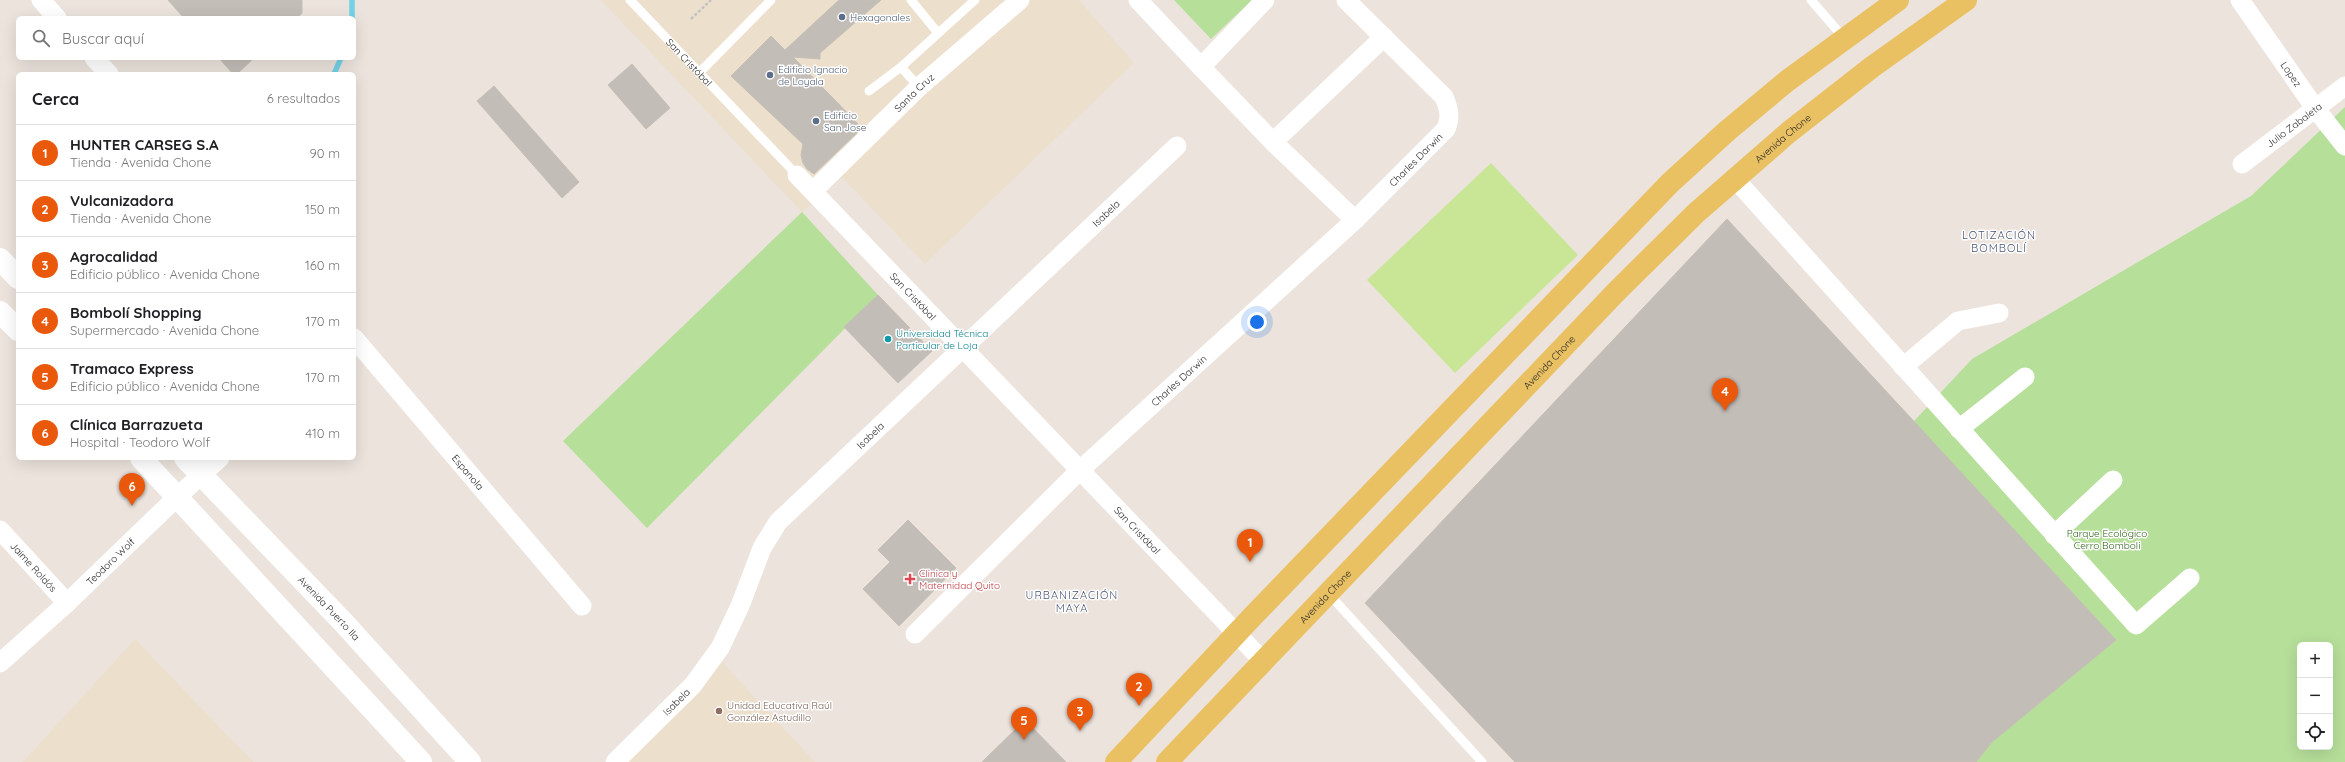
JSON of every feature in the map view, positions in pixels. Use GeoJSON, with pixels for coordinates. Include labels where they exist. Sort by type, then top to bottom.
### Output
{"type":"FeatureCollection","features":[{"type":"Feature","properties":{"kind":"main road"},"geometry":{"type":"LineString","coordinates":[[1116,762],[1235,634],[1670,183],[1775,91],[1844,38],[1898,0]]}},
{"type":"Feature","properties":{"kind":"main road","name":"Avenida Chone"},"geometry":{"type":"LineString","coordinates":[[1167,762],[1327,592],[1618,291],[1696,213],[1789,132],[1860,76],[1966,0]]}},
{"type":"Feature","properties":{"kind":"street"},"geometry":{"type":"LineString","coordinates":[[41,0],[55,16]]}},
{"type":"Feature","properties":{"kind":"street","name":"Santa Cruz"},"geometry":{"type":"LineString","coordinates":[[813,191],[919,87],[1020,0]]}},
{"type":"Feature","properties":{"kind":"street"},"geometry":{"type":"LineString","coordinates":[[1138,0],[1273,142],[1355,220]]}},
{"type":"Feature","properties":{"kind":"street"},"geometry":{"type":"LineString","coordinates":[[1201,67],[1265,0]]}},
{"type":"Feature","properties":{"kind":"street"},"geometry":{"type":"LineString","coordinates":[[1273,142],[1384,37],[1346,0]]}},
{"type":"Feature","properties":{"kind":"street","name":"Lopez"},"geometry":{"type":"LineString","coordinates":[[2240,0],[2316,108],[2345,146]]}},
{"type":"Feature","properties":{"kind":"street","name":"Charles Darwin"},"geometry":{"type":"LineString","coordinates":[[915,634],[1079,471],[1355,220],[1446,129],[1450,120],[1449,110],[1444,97],[1384,37]]}},
{"type":"Feature","properties":{"kind":"street"},"geometry":{"type":"LineString","coordinates":[[96,60],[107,72]]}},
{"type":"Feature","properties":{"kind":"street","name":"Julio Zabaleta"},"geometry":{"type":"LineString","coordinates":[[2242,164],[2345,86]]}},
{"type":"Feature","properties":{"kind":"street","name":"Isabela"},"geometry":{"type":"LineString","coordinates":[[615,762],[692,684],[720,648],[740,606],[762,548],[778,522],[961,347],[1177,146]]}},
{"type":"Feature","properties":{"kind":"street","name":"San Cristóbal"},"geometry":{"type":"LineString","coordinates":[[797,175],[1235,634],[1263,661]]}},
{"type":"Feature","properties":{"kind":"street"},"geometry":{"type":"LineString","coordinates":[[1734,179],[2136,625],[2190,578]]}},
{"type":"Feature","properties":{"kind":"street"},"geometry":{"type":"LineString","coordinates":[[0,259],[16,276]]}},
{"type":"Feature","properties":{"kind":"street"},"geometry":{"type":"LineString","coordinates":[[0,312],[16,328]]}},
{"type":"Feature","properties":{"kind":"street"},"geometry":{"type":"LineString","coordinates":[[1903,367],[1958,321],[1998,313]]}},
{"type":"Feature","properties":{"kind":"street","name":"Espanola"},"geometry":{"type":"LineString","coordinates":[[356,340],[582,606]]}},
{"type":"Feature","properties":{"kind":"street"},"geometry":{"type":"LineString","coordinates":[[1959,429],[2025,377]]}},
{"type":"Feature","properties":{"kind":"street"},"geometry":{"type":"LineString","coordinates":[[143,460],[178,496],[421,762]]}},
{"type":"Feature","properties":{"kind":"street","name":"Avenida Puerto Ila"},"geometry":{"type":"LineString","coordinates":[[187,460],[343,622],[470,762]]}},
{"type":"Feature","properties":{"kind":"street","name":"Teodoro Wolf"},"geometry":{"type":"LineString","coordinates":[[0,663],[67,603],[178,496],[218,460]]}},
{"type":"Feature","properties":{"kind":"street"},"geometry":{"type":"LineString","coordinates":[[2054,534],[2113,480]]}},
{"type":"Feature","properties":{"kind":"street","name":"Jaime Roldós"},"geometry":{"type":"LineString","coordinates":[[0,530],[67,603]]}},
{"type":"Feature","properties":{"kind":"lane","name":"San Cristóbal"},"geometry":{"type":"LineString","coordinates":[[630,0],[797,175]]}},
{"type":"Feature","properties":{"kind":"lane"},"geometry":{"type":"LineString","coordinates":[[699,73],[771,0]]}},
{"type":"Feature","properties":{"kind":"lane"},"geometry":{"type":"LineString","coordinates":[[911,0],[938,33]]}},
{"type":"Feature","properties":{"kind":"lane"},"geometry":{"type":"LineString","coordinates":[[869,90],[901,67],[975,0]]}},
{"type":"Feature","properties":{"kind":"lane"},"geometry":{"type":"LineString","coordinates":[[1811,0],[1844,38]]}},
{"type":"Feature","properties":{"kind":"lane"},"geometry":{"type":"LineString","coordinates":[[901,67],[919,87]]}},
{"type":"Feature","properties":{"kind":"lane"},"geometry":{"type":"LineString","coordinates":[[1327,592],[1482,762]]}},
{"type":"Feature","properties":{"kind":"path"},"geometry":{"type":"LineString","coordinates":[[691,19],[711,0]]}},
{"type":"Feature","properties":{"kind":"shaded area"},"geometry":{"type":"Polygon","coordinates":[[[601,0],[1079,0],[1134,63],[925,264],[842,177],[802,212],[601,0]]]}},
{"type":"Feature","properties":{"kind":"shaded area"},"geometry":{"type":"Polygon","coordinates":[[[135,639],[253,762],[23,762],[135,639]]]}},
{"type":"Feature","properties":{"kind":"shaded area","name":"Unidad Educativa Raúl González Astudillo"},"geometry":{"type":"Polygon","coordinates":[[[720,660],[815,762],[620,762],[720,660]]]}},
{"type":"Feature","properties":{"kind":"green space"},"geometry":{"type":"Polygon","coordinates":[[[1174,0],[1252,0],[1211,39],[1174,0]]]}},
{"type":"Feature","properties":{"kind":"green space","name":"Parque Ecológico Cerro Bomboli"},"geometry":{"type":"Polygon","coordinates":[[[2345,107],[2345,762],[1596,762],[1972,359],[2251,196],[2345,107]]]}},
{"type":"Feature","properties":{"kind":"green space"},"geometry":{"type":"Polygon","coordinates":[[[1491,163],[1578,255],[1455,373],[1367,280],[1491,163]]]}},
{"type":"Feature","properties":{"kind":"green space"},"geometry":{"type":"Polygon","coordinates":[[[802,212],[878,295],[647,528],[563,441],[802,212]]]}},
{"type":"Feature","properties":{"kind":"building"},"geometry":{"type":"Polygon","coordinates":[[[168,0],[302,0],[302,13],[299,16],[182,16],[168,0]]]}},
{"type":"Feature","properties":{"kind":"building"},"geometry":{"type":"Polygon","coordinates":[[[839,0],[881,0],[820,53],[820,59],[793,57],[862,128],[814,174],[807,169],[803,163],[801,155],[803,144],[731,76],[771,36],[785,50],[839,0]]]}},
{"type":"Feature","properties":{"kind":"building"},"geometry":{"type":"Polygon","coordinates":[[[221,60],[252,60],[239,72],[231,72],[221,60]]]}},
{"type":"Feature","properties":{"kind":"building"},"geometry":{"type":"Polygon","coordinates":[[[632,64],[670,108],[646,129],[608,85],[632,64]]]}},
{"type":"Feature","properties":{"kind":"building"},"geometry":{"type":"Polygon","coordinates":[[[494,86],[579,182],[562,198],[477,101],[494,86]]]}},
{"type":"Feature","properties":{"kind":"building"},"geometry":{"type":"Polygon","coordinates":[[[1727,219],[2116,640],[1992,742],[1976,762],[1515,762],[1365,603],[1727,219]]]}},
{"type":"Feature","properties":{"kind":"building","name":"Universidad Técnica Particular de Loja"},"geometry":{"type":"Polygon","coordinates":[[[878,295],[932,351],[898,383],[844,327],[878,295]]]}},
{"type":"Feature","properties":{"kind":"building","name":"Clinica y Maternidad Quito"},"geometry":{"type":"Polygon","coordinates":[[[908,520],[956,568],[899,626],[863,589],[890,562],[878,550],[908,520]]]}},
{"type":"Feature","properties":{"kind":"building"},"geometry":{"type":"Polygon","coordinates":[[[1025,720],[1066,762],[982,762],[1025,720]]]}},
{"type":"Feature","properties":{"kind":"waterway"},"geometry":{"type":"LineString","coordinates":[[352,0],[352,16]]}},
{"type":"Feature","properties":{"kind":"waterway"},"geometry":{"type":"LineString","coordinates":[[335,72],[340,60]]}},
{"type":"Feature","properties":{"kind":"place","name":"Hexagonales"},"geometry":{"type":"Point","coordinates":[842,17]}},
{"type":"Feature","properties":{"kind":"place","name":"Edificio Ignacio de Loyala"},"geometry":{"type":"Point","coordinates":[770,75]}},
{"type":"Feature","properties":{"kind":"place","name":"Edificio San Jose"},"geometry":{"type":"Point","coordinates":[816,121]}},
{"type":"Feature","properties":{"kind":"place","name":"Universidad Técnica Particular de Loja"},"geometry":{"type":"Point","coordinates":[888,339]}},
{"type":"Feature","properties":{"kind":"place","name":"Bombolí Shopping"},"geometry":{"type":"Point","coordinates":[1725,411]}},
{"type":"Feature","properties":{"kind":"place","name":"Clínica Barrazueta"},"geometry":{"type":"Point","coordinates":[132,506]}},
{"type":"Feature","properties":{"kind":"place","name":"HUNTER CARSEG S.A"},"geometry":{"type":"Point","coordinates":[1250,562]}},
{"type":"Feature","properties":{"kind":"place","name":"Clinica y Maternidad Quito"},"geometry":{"type":"Point","coordinates":[910,579]}},
{"type":"Feature","properties":{"kind":"place","name":"Vulcanizadora"},"geometry":{"type":"Point","coordinates":[1139,706]}},
{"type":"Feature","properties":{"kind":"place","name":"Unidad Educativa Raúl González Astudillo"},"geometry":{"type":"Point","coordinates":[719,711]}},
{"type":"Feature","properties":{"kind":"place","name":"Agrocalidad"},"geometry":{"type":"Point","coordinates":[1080,731]}},
{"type":"Feature","properties":{"kind":"place","name":"Tramaco Express"},"geometry":{"type":"Point","coordinates":[1024,740]}},
{"type":"Feature","properties":{"kind":"district","name":"LOTIZACIÓN BOMBOLÍ"},"geometry":{"type":"Point","coordinates":[1999,241]}},
{"type":"Feature","properties":{"kind":"district","name":"URBANIZACIÓN MAYA"},"geometry":{"type":"Point","coordinates":[1072,601]}}]}
